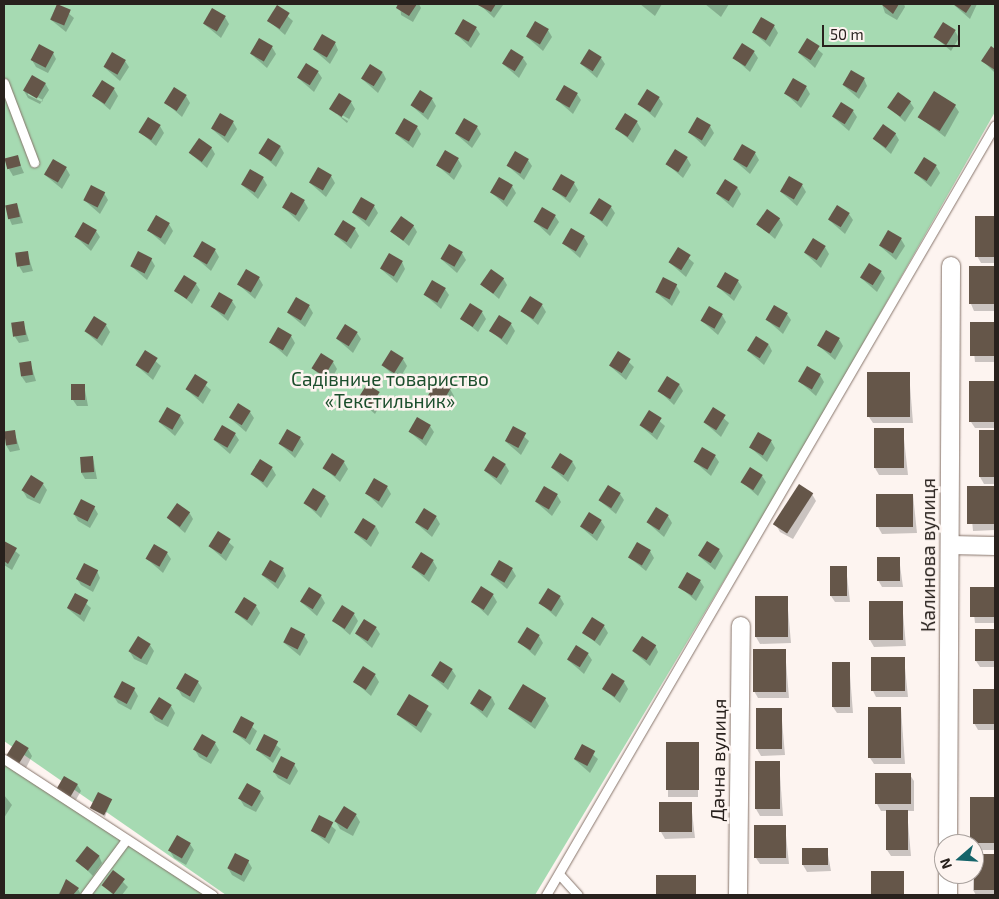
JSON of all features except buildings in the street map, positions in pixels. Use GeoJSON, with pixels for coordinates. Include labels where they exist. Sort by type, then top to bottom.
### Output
{"type":"FeatureCollection","features":[{"type":"Feature","properties":{"kind":"street","name":"Калинова вулиця"},"geometry":{"type":"LineString","coordinates":[[948,834],[951,266]]}},
{"type":"Feature","properties":{"kind":"street"},"geometry":{"type":"LineString","coordinates":[[950,546],[995,546]]}},
{"type":"Feature","properties":{"kind":"street","name":"Дачна вулиця"},"geometry":{"type":"LineString","coordinates":[[738,895],[741,626]]}},
{"type":"Feature","properties":{"kind":"lane"},"geometry":{"type":"LineString","coordinates":[[4,83],[34,162]]}},
{"type":"Feature","properties":{"kind":"lane"},"geometry":{"type":"LineString","coordinates":[[546,895],[995,125]]}},
{"type":"Feature","properties":{"kind":"lane"},"geometry":{"type":"LineString","coordinates":[[4,759],[213,895]]}},
{"type":"Feature","properties":{"kind":"lane"},"geometry":{"type":"LineString","coordinates":[[85,895],[126,840]]}},
{"type":"Feature","properties":{"kind":"lane"},"geometry":{"type":"LineString","coordinates":[[559,874],[578,895]]}},
{"type":"Feature","properties":{"kind":"green space","name":"Садівниче товариство «Текстильник»"},"geometry":{"type":"Polygon","coordinates":[[[4,4],[995,4],[995,112],[803,449],[535,895],[226,895],[4,741],[4,4]]]}},
{"type":"Feature","properties":{"kind":"green space"},"geometry":{"type":"Polygon","coordinates":[[[4,759],[214,895],[4,895],[4,759]]]}}]}
